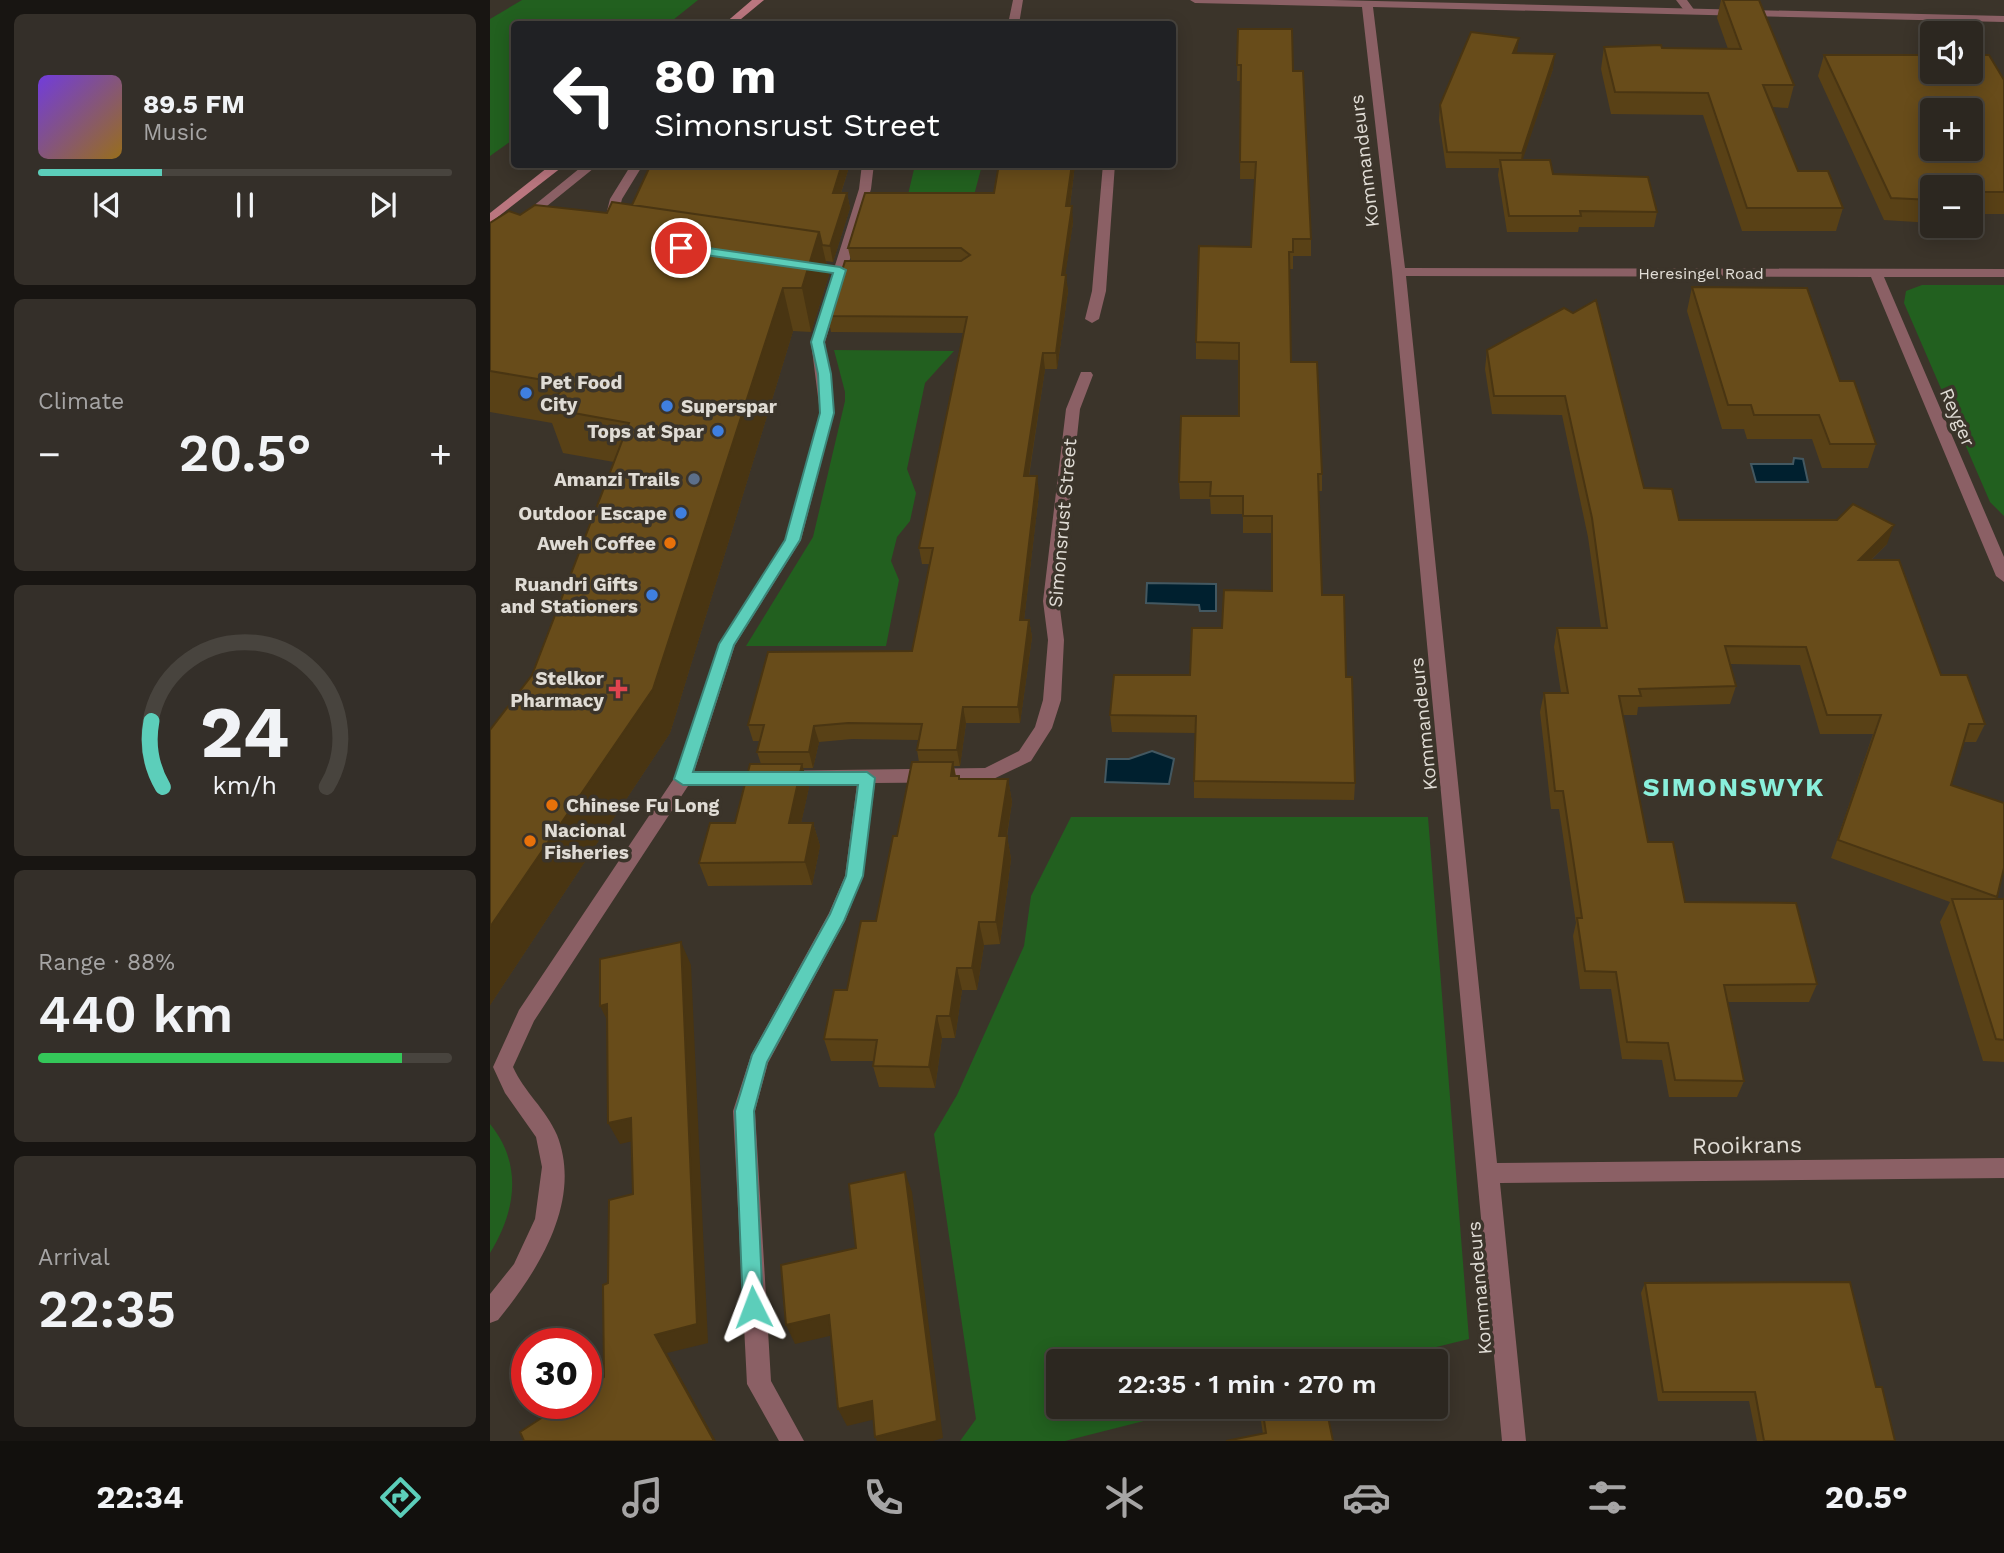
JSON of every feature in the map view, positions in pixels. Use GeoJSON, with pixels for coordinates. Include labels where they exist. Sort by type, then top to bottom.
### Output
{"type":"FeatureCollection","features":[{"type":"Feature","properties":{"kind":"main road"},"geometry":{"type":"LineString","coordinates":[[733,21],[759,0]]}},
{"type":"Feature","properties":{"kind":"main road"},"geometry":{"type":"LineString","coordinates":[[490,219],[556,168]]}},
{"type":"Feature","properties":{"kind":"street"},"geometry":{"type":"LineString","coordinates":[[1014,21],[1017,0]]}},
{"type":"Feature","properties":{"kind":"street"},"geometry":{"type":"LineString","coordinates":[[1195,0],[2004,19]]}},
{"type":"Feature","properties":{"kind":"street"},"geometry":{"type":"LineString","coordinates":[[1681,0],[1690,11]]}},
{"type":"Feature","properties":{"kind":"street","name":"Kommandeurs"},"geometry":{"type":"LineString","coordinates":[[1367,4],[1399,272],[1490,1173],[1514,1441]]}},
{"type":"Feature","properties":{"kind":"street"},"geometry":{"type":"LineString","coordinates":[[490,247],[588,168]]}},
{"type":"Feature","properties":{"kind":"street"},"geometry":{"type":"LineString","coordinates":[[621,237],[609,226],[616,199],[635,168]]}},
{"type":"Feature","properties":{"kind":"street"},"geometry":{"type":"LineString","coordinates":[[490,1312],[526,1265],[547,1212],[554,1167],[546,1135],[497,1065],[526,1016],[683,779],[727,644],[793,540],[827,413],[818,342],[865,189],[867,168]]}},
{"type":"Feature","properties":{"kind":"street"},"geometry":{"type":"LineString","coordinates":[[1092,319],[1099,291],[1109,168]]}},
{"type":"Feature","properties":{"kind":"street","name":"Heresingel Road"},"geometry":{"type":"LineString","coordinates":[[1399,272],[2004,273]]}},
{"type":"Feature","properties":{"kind":"street","name":"Reyger"},"geometry":{"type":"LineString","coordinates":[[1876,273],[1998,546],[2004,576]]}},
{"type":"Feature","properties":{"kind":"street","name":"Simonsrust Street"},"geometry":{"type":"LineString","coordinates":[[683,779],[988,775],[1025,756],[1043,728],[1052,700],[1056,640],[1051,601],[1073,409],[1086,375]]}},
{"type":"Feature","properties":{"kind":"street"},"geometry":{"type":"LineString","coordinates":[[792,1441],[759,1384],[744,1111],[758,1061],[838,915],[855,876],[867,778]]}},
{"type":"Feature","properties":{"kind":"street","name":"Rooikrans"},"geometry":{"type":"LineString","coordinates":[[1490,1173],[2004,1168]]}},
{"type":"Feature","properties":{"kind":"green space"},"geometry":{"type":"Polygon","coordinates":[[[522,0],[698,0],[672,21],[511,21],[511,141],[490,156],[490,19],[522,0]]]}},
{"type":"Feature","properties":{"kind":"green space"},"geometry":{"type":"Polygon","coordinates":[[[914,168],[981,168],[972,203],[906,203],[914,168]]]}},
{"type":"Feature","properties":{"kind":"green space"},"geometry":{"type":"Polygon","coordinates":[[[1922,285],[2004,285],[2004,516],[1990,502],[1904,303],[1906,291],[1922,285]]]}},
{"type":"Feature","properties":{"kind":"green space"},"geometry":{"type":"Polygon","coordinates":[[[834,350],[954,351],[925,383],[907,469],[916,493],[910,521],[897,537],[891,561],[899,580],[886,646],[746,646],[813,537],[845,401],[834,350]]]}},
{"type":"Feature","properties":{"kind":"green space"},"geometry":{"type":"Polygon","coordinates":[[[1071,817],[1428,817],[1469,1339],[1428,1349],[1046,1349],[1046,1419],[1152,1419],[1065,1441],[960,1441],[976,1419],[934,1134],[957,1095],[1024,946],[1031,896],[1071,817]]]}},
{"type":"Feature","properties":{"kind":"green space"},"geometry":{"type":"Polygon","coordinates":[[[490,1124],[508,1155],[512,1188],[506,1221],[490,1253],[490,1124]]]}},
{"type":"Feature","properties":{"kind":"water"},"geometry":{"type":"Polygon","coordinates":[[[1794,458],[1803,459],[1808,482],[1756,482],[1751,464],[1793,464],[1794,458]]]}},
{"type":"Feature","properties":{"kind":"water"},"geometry":{"type":"Polygon","coordinates":[[[1147,583],[1216,584],[1216,611],[1200,611],[1199,605],[1146,603],[1147,583]]]}},
{"type":"Feature","properties":{"kind":"water"},"geometry":{"type":"Polygon","coordinates":[[[1152,751],[1174,759],[1169,784],[1105,782],[1107,759],[1129,759],[1152,751]]]}},
{"type":"Feature","properties":{"kind":"building"},"geometry":{"type":"Polygon","coordinates":[[[1723,0],[1759,0],[1794,85],[1763,85],[1798,171],[1828,171],[1843,208],[1747,208],[1708,93],[1615,92],[1604,47],[1661,45],[1662,48],[1741,49],[1723,0]]]}},
{"type":"Feature","properties":{"kind":"building"},"geometry":{"type":"Polygon","coordinates":[[[1238,29],[1292,29],[1293,71],[1303,71],[1311,239],[1293,239],[1293,252],[1289,252],[1291,362],[1317,362],[1322,474],[1318,474],[1322,595],[1344,595],[1346,677],[1352,677],[1355,783],[1194,781],[1196,716],[1110,715],[1114,675],[1190,675],[1192,628],[1222,628],[1224,590],[1272,591],[1272,516],[1243,516],[1243,496],[1210,496],[1211,482],[1179,482],[1181,416],[1239,416],[1239,343],[1196,342],[1199,246],[1251,247],[1256,162],[1240,162],[1241,65],[1237,65],[1238,29]]]}},
{"type":"Feature","properties":{"kind":"building"},"geometry":{"type":"Polygon","coordinates":[[[1471,32],[1519,38],[1513,53],[1555,54],[1522,153],[1447,152],[1440,105],[1471,32]]]}},
{"type":"Feature","properties":{"kind":"building"},"geometry":{"type":"Polygon","coordinates":[[[1824,55],[1920,55],[1920,84],[1983,84],[1983,55],[1989,55],[2004,80],[2004,192],[1983,192],[1983,175],[1920,175],[1920,199],[1891,198],[1824,55]]]}},
{"type":"Feature","properties":{"kind":"building"},"geometry":{"type":"Polygon","coordinates":[[[1500,160],[1550,160],[1553,174],[1648,177],[1657,212],[1580,211],[1581,216],[1509,216],[1500,160]]]}},
{"type":"Feature","properties":{"kind":"building"},"geometry":{"type":"Polygon","coordinates":[[[649,168],[841,168],[833,193],[847,193],[830,246],[822,245],[819,232],[632,205],[649,168]]]}},
{"type":"Feature","properties":{"kind":"building"},"geometry":{"type":"Polygon","coordinates":[[[998,168],[1071,168],[1066,206],[1072,206],[1062,275],[1066,275],[1056,353],[1043,353],[1024,476],[1037,476],[1020,620],[1029,620],[1018,707],[963,707],[957,750],[917,750],[922,724],[848,723],[814,726],[809,752],[757,752],[764,725],[748,725],[768,652],[912,651],[933,548],[919,548],[967,317],[828,316],[845,261],[961,261],[970,255],[961,248],[848,248],[865,193],[994,193],[998,168]]]}},
{"type":"Feature","properties":{"kind":"building"},"geometry":{"type":"Polygon","coordinates":[[[612,202],[819,232],[802,288],[783,288],[653,689],[490,927],[490,730],[532,675],[629,423],[546,408],[567,384],[490,371],[490,223],[509,211],[520,215],[535,205],[607,213],[612,202]]]}},
{"type":"Feature","properties":{"kind":"building"},"geometry":{"type":"Polygon","coordinates":[[[1692,287],[1807,288],[1840,381],[1854,381],[1876,444],[1830,444],[1819,415],[1754,415],[1751,405],[1728,405],[1692,287]]]}},
{"type":"Feature","properties":{"kind":"building"},"geometry":{"type":"Polygon","coordinates":[[[1596,300],[1644,488],[1672,489],[1679,520],[1837,520],[1853,504],[1894,525],[1859,560],[1899,560],[1941,675],[1967,675],[1985,724],[1969,724],[1951,785],[2004,803],[2004,868],[1997,897],[1838,840],[1881,715],[1827,715],[1806,647],[1725,646],[1736,686],[1639,689],[1641,696],[1619,696],[1648,842],[1673,842],[1685,902],[1796,903],[1817,984],[1724,985],[1744,1081],[1675,1080],[1668,1043],[1627,1042],[1616,972],[1585,971],[1577,918],[1582,918],[1563,791],[1555,791],[1544,693],[1568,693],[1557,628],[1607,628],[1592,518],[1565,396],[1494,396],[1487,350],[1564,308],[1573,313],[1596,300]]]}},
{"type":"Feature","properties":{"kind":"building"},"geometry":{"type":"Polygon","coordinates":[[[912,762],[953,762],[951,776],[959,776],[959,779],[1008,779],[999,836],[1007,836],[996,922],[979,922],[972,968],[957,968],[950,1016],[937,1016],[929,1067],[873,1066],[877,1040],[824,1039],[834,990],[847,990],[861,921],[876,921],[893,836],[897,836],[912,762]]]}},
{"type":"Feature","properties":{"kind":"building"},"geometry":{"type":"Polygon","coordinates":[[[750,764],[802,764],[789,823],[813,823],[805,862],[699,863],[710,823],[735,823],[750,764]]]}},
{"type":"Feature","properties":{"kind":"building"},"geometry":{"type":"Polygon","coordinates":[[[1952,899],[2004,899],[2004,1040],[1996,1039],[1952,899]]]}},
{"type":"Feature","properties":{"kind":"building"},"geometry":{"type":"Polygon","coordinates":[[[681,942],[697,1324],[655,1335],[714,1441],[524,1441],[520,1432],[540,1419],[602,1419],[603,1285],[608,1283],[609,1200],[633,1194],[631,1118],[608,1123],[607,1004],[600,1006],[600,959],[681,942]]]}},
{"type":"Feature","properties":{"kind":"building"},"geometry":{"type":"Polygon","coordinates":[[[905,1172],[937,1421],[875,1437],[872,1401],[838,1409],[829,1315],[786,1325],[781,1265],[856,1248],[849,1184],[905,1172]]]}},
{"type":"Feature","properties":{"kind":"building"},"geometry":{"type":"Polygon","coordinates":[[[1850,1282],[1876,1387],[1882,1387],[1895,1441],[1764,1441],[1755,1392],[1663,1392],[1645,1283],[1850,1282]]]}},
{"type":"Feature","properties":{"kind":"building"},"geometry":{"type":"Polygon","coordinates":[[[1264,1419],[1328,1419],[1333,1441],[1226,1441],[1266,1433],[1264,1419]]]}},
{"type":"Feature","properties":{"kind":"place","name":"Pet Food City"},"geometry":{"type":"Point","coordinates":[526,393]}},
{"type":"Feature","properties":{"kind":"place","name":"Superspar"},"geometry":{"type":"Point","coordinates":[667,406]}},
{"type":"Feature","properties":{"kind":"place","name":"Tops at Spar"},"geometry":{"type":"Point","coordinates":[718,431]}},
{"type":"Feature","properties":{"kind":"place","name":"Amanzi Trails"},"geometry":{"type":"Point","coordinates":[694,479]}},
{"type":"Feature","properties":{"kind":"place","name":"Outdoor Escape"},"geometry":{"type":"Point","coordinates":[681,513]}},
{"type":"Feature","properties":{"kind":"place","name":"Aweh Coffee"},"geometry":{"type":"Point","coordinates":[670,543]}},
{"type":"Feature","properties":{"kind":"place","name":"Ruandri Gifts and Stationers"},"geometry":{"type":"Point","coordinates":[652,595]}},
{"type":"Feature","properties":{"kind":"place","name":"Stelkor Pharmacy"},"geometry":{"type":"Point","coordinates":[618,689]}},
{"type":"Feature","properties":{"kind":"place","name":"Chinese Fu Long"},"geometry":{"type":"Point","coordinates":[552,805]}},
{"type":"Feature","properties":{"kind":"place","name":"Nacional Fisheries"},"geometry":{"type":"Point","coordinates":[530,841]}},
{"type":"Feature","properties":{"kind":"district","name":"SIMONSWYK"},"geometry":{"type":"Point","coordinates":[1734,787]}},
{"type":"Feature","properties":{"kind":"route"},"geometry":{"type":"LineString","coordinates":[[681,248],[840,270],[818,342],[827,413],[793,540],[727,644],[683,779],[867,778],[855,876],[838,915],[758,1061],[744,1111],[753,1307]]}}]}
